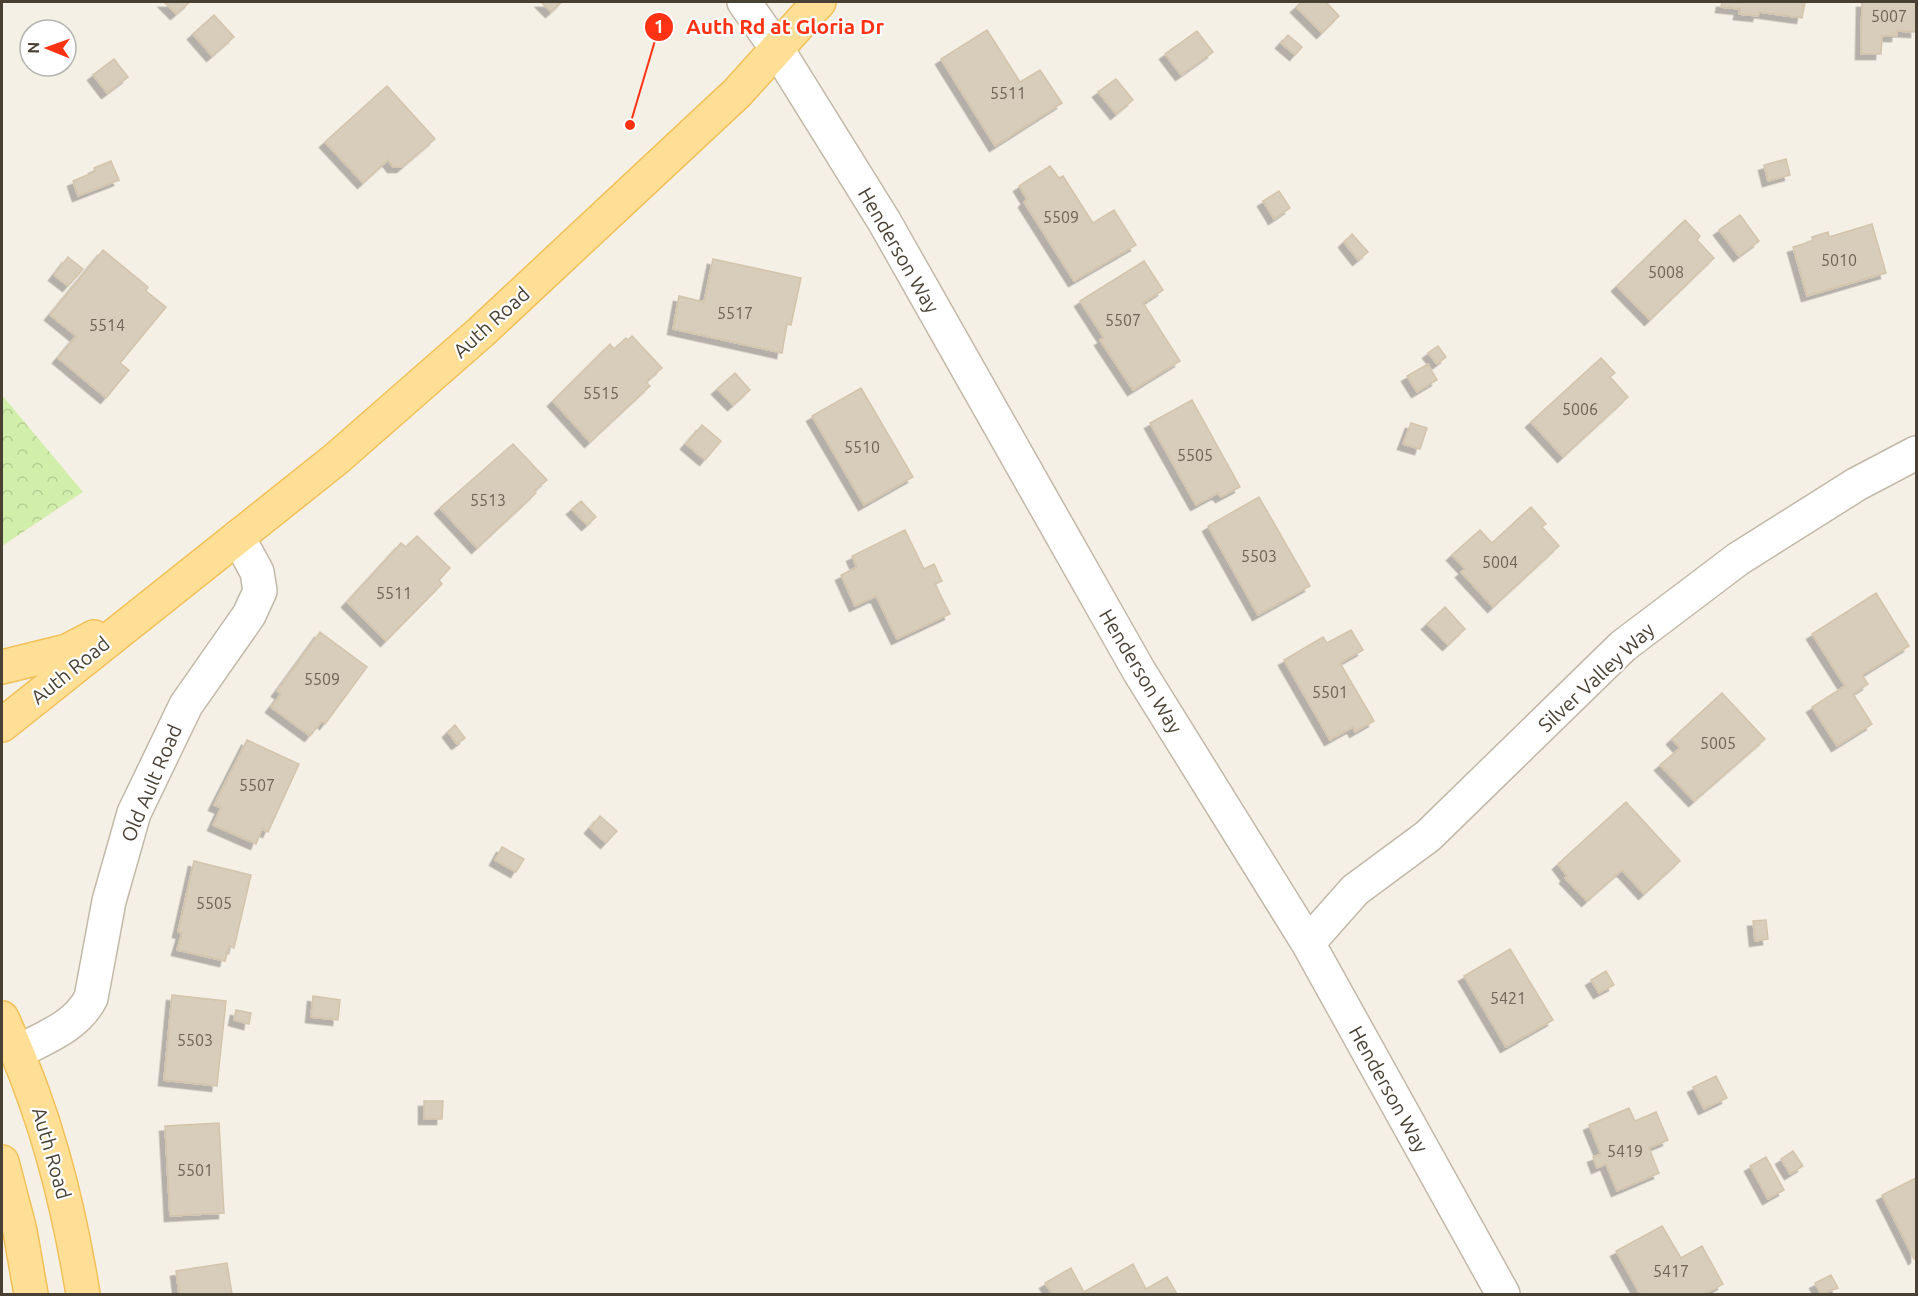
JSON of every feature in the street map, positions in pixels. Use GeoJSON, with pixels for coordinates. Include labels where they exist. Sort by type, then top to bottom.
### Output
{"type":"FeatureCollection","features":[{"type":"Feature","properties":{"kind":"main road","name":"Auth Road"},"geometry":{"type":"LineString","coordinates":[[2,725],[336,459],[481,332],[648,179],[737,93],[819,2]]}},
{"type":"Feature","properties":{"kind":"main road","name":"Auth Road"},"geometry":{"type":"LineString","coordinates":[[2,667],[67,651],[139,614]]}},
{"type":"Feature","properties":{"kind":"main road","name":"Auth Road"},"geometry":{"type":"LineString","coordinates":[[2,1018],[36,1096],[60,1174],[83,1294]]}},
{"type":"Feature","properties":{"kind":"main road"},"geometry":{"type":"LineString","coordinates":[[2,1162],[20,1231],[32,1294]]}},
{"type":"Feature","properties":{"kind":"street","name":"Henderson Way"},"geometry":{"type":"LineString","coordinates":[[744,2],[777,49],[884,221],[1139,671],[1308,943],[1503,1294]]}},
{"type":"Feature","properties":{"kind":"street","name":"Silver Valley Way"},"geometry":{"type":"LineString","coordinates":[[1308,943],[1355,890],[1428,836],[1623,646],[1738,559],[1857,484],[1917,453]]}},
{"type":"Feature","properties":{"kind":"street","name":"Old Ault Road"},"geometry":{"type":"LineString","coordinates":[[18,1052],[70,1024],[84,1012],[91,998],[109,901],[134,813],[186,705],[249,615],[261,591],[257,572],[238,537]]}},
{"type":"Feature","properties":{"kind":"green space"},"geometry":{"type":"Polygon","coordinates":[[[2,395],[83,492],[2,546],[2,395]]]}},
{"type":"Feature","properties":{"kind":"building"},"geometry":{"type":"Polygon","coordinates":[[[164,2],[190,2],[176,14],[164,2]]]}},
{"type":"Feature","properties":{"kind":"building"},"geometry":{"type":"Polygon","coordinates":[[[541,2],[562,2],[551,12],[541,2]]]}},
{"type":"Feature","properties":{"kind":"building"},"geometry":{"type":"Polygon","coordinates":[[[1302,2],[1326,2],[1339,16],[1322,33],[1296,7],[1302,2]]]}},
{"type":"Feature","properties":{"kind":"building"},"geometry":{"type":"Polygon","coordinates":[[[1722,2],[1805,2],[1802,18],[1759,12],[1758,16],[1739,14],[1740,9],[1721,7],[1722,2]]]}},
{"type":"Feature","properties":{"kind":"building"},"geometry":{"type":"Polygon","coordinates":[[[1862,2],[1916,2],[1916,32],[1897,31],[1897,36],[1882,36],[1881,54],[1861,54],[1862,2]]]}},
{"type":"Feature","properties":{"kind":"building"},"geometry":{"type":"Polygon","coordinates":[[[214,15],[234,37],[212,56],[193,34],[214,15]]]}},
{"type":"Feature","properties":{"kind":"building"},"geometry":{"type":"Polygon","coordinates":[[[987,30],[1020,82],[1040,70],[1062,103],[995,146],[941,59],[987,30]]]}},
{"type":"Feature","properties":{"kind":"building"},"geometry":{"type":"Polygon","coordinates":[[[1197,31],[1213,52],[1181,75],[1165,54],[1197,31]]]}},
{"type":"Feature","properties":{"kind":"building"},"geometry":{"type":"Polygon","coordinates":[[[1288,35],[1302,47],[1295,55],[1281,43],[1288,35]]]}},
{"type":"Feature","properties":{"kind":"building"},"geometry":{"type":"Polygon","coordinates":[[[114,59],[128,77],[107,93],[93,75],[114,59]]]}},
{"type":"Feature","properties":{"kind":"building"},"geometry":{"type":"Polygon","coordinates":[[[1116,79],[1133,100],[1116,114],[1098,92],[1116,79]]]}},
{"type":"Feature","properties":{"kind":"building"},"geometry":{"type":"Polygon","coordinates":[[[387,86],[435,139],[402,167],[393,167],[388,160],[363,183],[325,142],[387,86]]]}},
{"type":"Feature","properties":{"kind":"building"},"geometry":{"type":"Polygon","coordinates":[[[1786,159],[1790,175],[1768,181],[1764,165],[1786,159]]]}},
{"type":"Feature","properties":{"kind":"building"},"geometry":{"type":"Polygon","coordinates":[[[111,161],[119,180],[78,196],[73,181],[95,172],[94,168],[111,161]]]}},
{"type":"Feature","properties":{"kind":"building"},"geometry":{"type":"Polygon","coordinates":[[[1050,166],[1059,178],[1063,176],[1093,223],[1114,210],[1136,245],[1074,281],[1024,202],[1027,199],[1019,186],[1050,166]]]}},
{"type":"Feature","properties":{"kind":"building"},"geometry":{"type":"Polygon","coordinates":[[[1279,191],[1290,208],[1274,219],[1263,201],[1279,191]]]}},
{"type":"Feature","properties":{"kind":"building"},"geometry":{"type":"Polygon","coordinates":[[[1740,215],[1759,241],[1739,256],[1719,230],[1740,215]]]}},
{"type":"Feature","properties":{"kind":"building"},"geometry":{"type":"Polygon","coordinates":[[[1685,220],[1700,236],[1697,240],[1714,258],[1650,320],[1617,286],[1685,220]]]}},
{"type":"Feature","properties":{"kind":"building"},"geometry":{"type":"Polygon","coordinates":[[[1872,224],[1886,273],[1807,296],[1793,247],[1813,241],[1812,237],[1828,232],[1829,237],[1872,224]]]}},
{"type":"Feature","properties":{"kind":"building"},"geometry":{"type":"Polygon","coordinates":[[[1352,234],[1368,252],[1358,260],[1344,242],[1352,234]]]}},
{"type":"Feature","properties":{"kind":"building"},"geometry":{"type":"Polygon","coordinates":[[[103,250],[148,287],[146,291],[166,307],[120,363],[129,370],[106,398],[58,358],[76,336],[50,315],[103,250]]]}},
{"type":"Feature","properties":{"kind":"building"},"geometry":{"type":"Polygon","coordinates":[[[68,257],[83,269],[68,286],[54,275],[68,257]]]}},
{"type":"Feature","properties":{"kind":"building"},"geometry":{"type":"Polygon","coordinates":[[[713,259],[801,278],[791,325],[787,324],[782,353],[673,329],[679,296],[704,302],[713,259]]]}},
{"type":"Feature","properties":{"kind":"building"},"geometry":{"type":"Polygon","coordinates":[[[1144,261],[1163,290],[1143,303],[1180,361],[1133,390],[1100,340],[1104,338],[1080,301],[1144,261]]]}},
{"type":"Feature","properties":{"kind":"building"},"geometry":{"type":"Polygon","coordinates":[[[632,336],[662,368],[646,382],[650,386],[590,442],[553,401],[610,344],[614,349],[626,338],[628,340],[632,336]]]}},
{"type":"Feature","properties":{"kind":"building"},"geometry":{"type":"Polygon","coordinates":[[[1438,346],[1446,357],[1437,364],[1428,353],[1438,346]]]}},
{"type":"Feature","properties":{"kind":"building"},"geometry":{"type":"Polygon","coordinates":[[[1601,358],[1615,373],[1610,377],[1628,397],[1563,457],[1531,422],[1601,358]]]}},
{"type":"Feature","properties":{"kind":"building"},"geometry":{"type":"Polygon","coordinates":[[[1428,364],[1437,380],[1417,392],[1407,376],[1428,364]]]}},
{"type":"Feature","properties":{"kind":"building"},"geometry":{"type":"Polygon","coordinates":[[[735,373],[750,390],[733,405],[717,389],[735,373]]]}},
{"type":"Feature","properties":{"kind":"building"},"geometry":{"type":"Polygon","coordinates":[[[861,388],[913,477],[864,505],[812,416],[861,388]]]}},
{"type":"Feature","properties":{"kind":"building"},"geometry":{"type":"Polygon","coordinates":[[[1192,400],[1240,487],[1221,497],[1218,493],[1196,505],[1150,423],[1192,400]]]}},
{"type":"Feature","properties":{"kind":"building"},"geometry":{"type":"Polygon","coordinates":[[[1411,423],[1427,428],[1420,449],[1403,444],[1411,423]]]}},
{"type":"Feature","properties":{"kind":"building"},"geometry":{"type":"Polygon","coordinates":[[[702,425],[721,441],[705,460],[686,444],[702,425]]]}},
{"type":"Feature","properties":{"kind":"building"},"geometry":{"type":"Polygon","coordinates":[[[513,444],[547,480],[477,548],[440,508],[513,444]]]}},
{"type":"Feature","properties":{"kind":"building"},"geometry":{"type":"Polygon","coordinates":[[[1259,497],[1310,586],[1258,615],[1208,526],[1259,497]]]}},
{"type":"Feature","properties":{"kind":"building"},"geometry":{"type":"Polygon","coordinates":[[[581,501],[596,517],[587,525],[572,509],[581,501]]]}},
{"type":"Feature","properties":{"kind":"building"},"geometry":{"type":"Polygon","coordinates":[[[1531,507],[1546,524],[1542,527],[1559,546],[1493,607],[1461,572],[1465,569],[1452,555],[1480,530],[1492,543],[1531,507]]]}},
{"type":"Feature","properties":{"kind":"building"},"geometry":{"type":"Polygon","coordinates":[[[905,530],[924,569],[934,564],[942,581],[935,584],[950,614],[897,639],[876,596],[855,606],[841,575],[857,567],[852,556],[905,530]]]}},
{"type":"Feature","properties":{"kind":"building"},"geometry":{"type":"Polygon","coordinates":[[[417,536],[450,568],[439,580],[442,584],[386,641],[347,602],[401,543],[406,547],[417,536]]]}},
{"type":"Feature","properties":{"kind":"building"},"geometry":{"type":"Polygon","coordinates":[[[1876,593],[1909,646],[1862,675],[1868,684],[1853,694],[1872,724],[1837,746],[1812,707],[1845,686],[1812,634],[1876,593]]]}},
{"type":"Feature","properties":{"kind":"building"},"geometry":{"type":"Polygon","coordinates":[[[1445,607],[1465,629],[1448,645],[1427,624],[1445,607]]]}},
{"type":"Feature","properties":{"kind":"building"},"geometry":{"type":"Polygon","coordinates":[[[1351,630],[1363,650],[1340,663],[1374,721],[1355,732],[1353,727],[1330,740],[1284,660],[1323,637],[1327,643],[1351,630]]]}},
{"type":"Feature","properties":{"kind":"building"},"geometry":{"type":"Polygon","coordinates":[[[320,632],[367,667],[325,724],[322,721],[310,736],[271,707],[281,694],[277,691],[320,632]]]}},
{"type":"Feature","properties":{"kind":"building"},"geometry":{"type":"Polygon","coordinates":[[[1722,693],[1765,739],[1694,801],[1660,765],[1680,748],[1672,739],[1722,693]]]}},
{"type":"Feature","properties":{"kind":"building"},"geometry":{"type":"Polygon","coordinates":[[[455,725],[465,738],[457,744],[448,732],[455,725]]]}},
{"type":"Feature","properties":{"kind":"building"},"geometry":{"type":"Polygon","coordinates":[[[247,740],[299,764],[268,832],[262,829],[256,844],[213,825],[221,808],[214,805],[247,740]]]}},
{"type":"Feature","properties":{"kind":"building"},"geometry":{"type":"Polygon","coordinates":[[[1626,802],[1680,861],[1644,894],[1622,870],[1587,901],[1565,878],[1567,876],[1558,864],[1626,802]]]}},
{"type":"Feature","properties":{"kind":"building"},"geometry":{"type":"Polygon","coordinates":[[[600,816],[617,831],[606,843],[590,828],[600,816]]]}},
{"type":"Feature","properties":{"kind":"building"},"geometry":{"type":"Polygon","coordinates":[[[502,847],[524,859],[516,872],[495,860],[502,847]]]}},
{"type":"Feature","properties":{"kind":"building"},"geometry":{"type":"Polygon","coordinates":[[[194,861],[251,875],[234,948],[229,946],[225,961],[177,950],[182,933],[178,932],[194,861]]]}},
{"type":"Feature","properties":{"kind":"building"},"geometry":{"type":"Polygon","coordinates":[[[1766,920],[1768,939],[1755,941],[1753,921],[1766,920]]]}},
{"type":"Feature","properties":{"kind":"building"},"geometry":{"type":"Polygon","coordinates":[[[1510,949],[1553,1020],[1506,1047],[1464,976],[1510,949]]]}},
{"type":"Feature","properties":{"kind":"building"},"geometry":{"type":"Polygon","coordinates":[[[1606,971],[1614,985],[1599,993],[1591,980],[1606,971]]]}},
{"type":"Feature","properties":{"kind":"building"},"geometry":{"type":"Polygon","coordinates":[[[172,995],[226,1001],[217,1086],[164,1080],[172,995]]]}},
{"type":"Feature","properties":{"kind":"building"},"geometry":{"type":"Polygon","coordinates":[[[313,996],[340,1000],[338,1020],[311,1017],[313,996]]]}},
{"type":"Feature","properties":{"kind":"building"},"geometry":{"type":"Polygon","coordinates":[[[236,1010],[251,1013],[249,1024],[234,1020],[236,1010]]]}},
{"type":"Feature","properties":{"kind":"building"},"geometry":{"type":"Polygon","coordinates":[[[1716,1076],[1727,1098],[1704,1109],[1693,1087],[1716,1076]]]}},
{"type":"Feature","properties":{"kind":"building"},"geometry":{"type":"Polygon","coordinates":[[[424,1101],[443,1101],[442,1119],[424,1119],[424,1101]]]}},
{"type":"Feature","properties":{"kind":"building"},"geometry":{"type":"Polygon","coordinates":[[[1629,1108],[1635,1121],[1656,1112],[1668,1140],[1649,1148],[1659,1173],[1617,1191],[1606,1164],[1597,1168],[1593,1157],[1601,1154],[1589,1125],[1629,1108]]]}},
{"type":"Feature","properties":{"kind":"building"},"geometry":{"type":"Polygon","coordinates":[[[219,1123],[224,1213],[170,1216],[165,1126],[219,1123]]]}},
{"type":"Feature","properties":{"kind":"building"},"geometry":{"type":"Polygon","coordinates":[[[1793,1151],[1803,1166],[1790,1174],[1781,1159],[1793,1151]]]}},
{"type":"Feature","properties":{"kind":"building"},"geometry":{"type":"Polygon","coordinates":[[[1766,1157],[1784,1190],[1768,1199],[1750,1166],[1766,1157]]]}},
{"type":"Feature","properties":{"kind":"building"},"geometry":{"type":"Polygon","coordinates":[[[1916,1178],[1916,1257],[1914,1259],[1882,1195],[1916,1178]]]}},
{"type":"Feature","properties":{"kind":"building"},"geometry":{"type":"Polygon","coordinates":[[[1662,1226],[1681,1258],[1702,1246],[1723,1284],[1705,1294],[1640,1294],[1616,1251],[1662,1226]]]}},
{"type":"Feature","properties":{"kind":"building"},"geometry":{"type":"Polygon","coordinates":[[[227,1263],[232,1294],[179,1294],[176,1271],[227,1263]]]}},
{"type":"Feature","properties":{"kind":"building"},"geometry":{"type":"Polygon","coordinates":[[[1133,1264],[1146,1289],[1167,1277],[1177,1294],[1052,1294],[1045,1283],[1071,1268],[1084,1292],[1133,1264]]]}},
{"type":"Feature","properties":{"kind":"building"},"geometry":{"type":"Polygon","coordinates":[[[1831,1275],[1838,1288],[1821,1294],[1815,1283],[1831,1275]]]}},
{"type":"Feature","properties":{"kind":"place","name":"Auth Rd at Gloria Dr"},"geometry":{"type":"Point","coordinates":[630,125]}}]}
